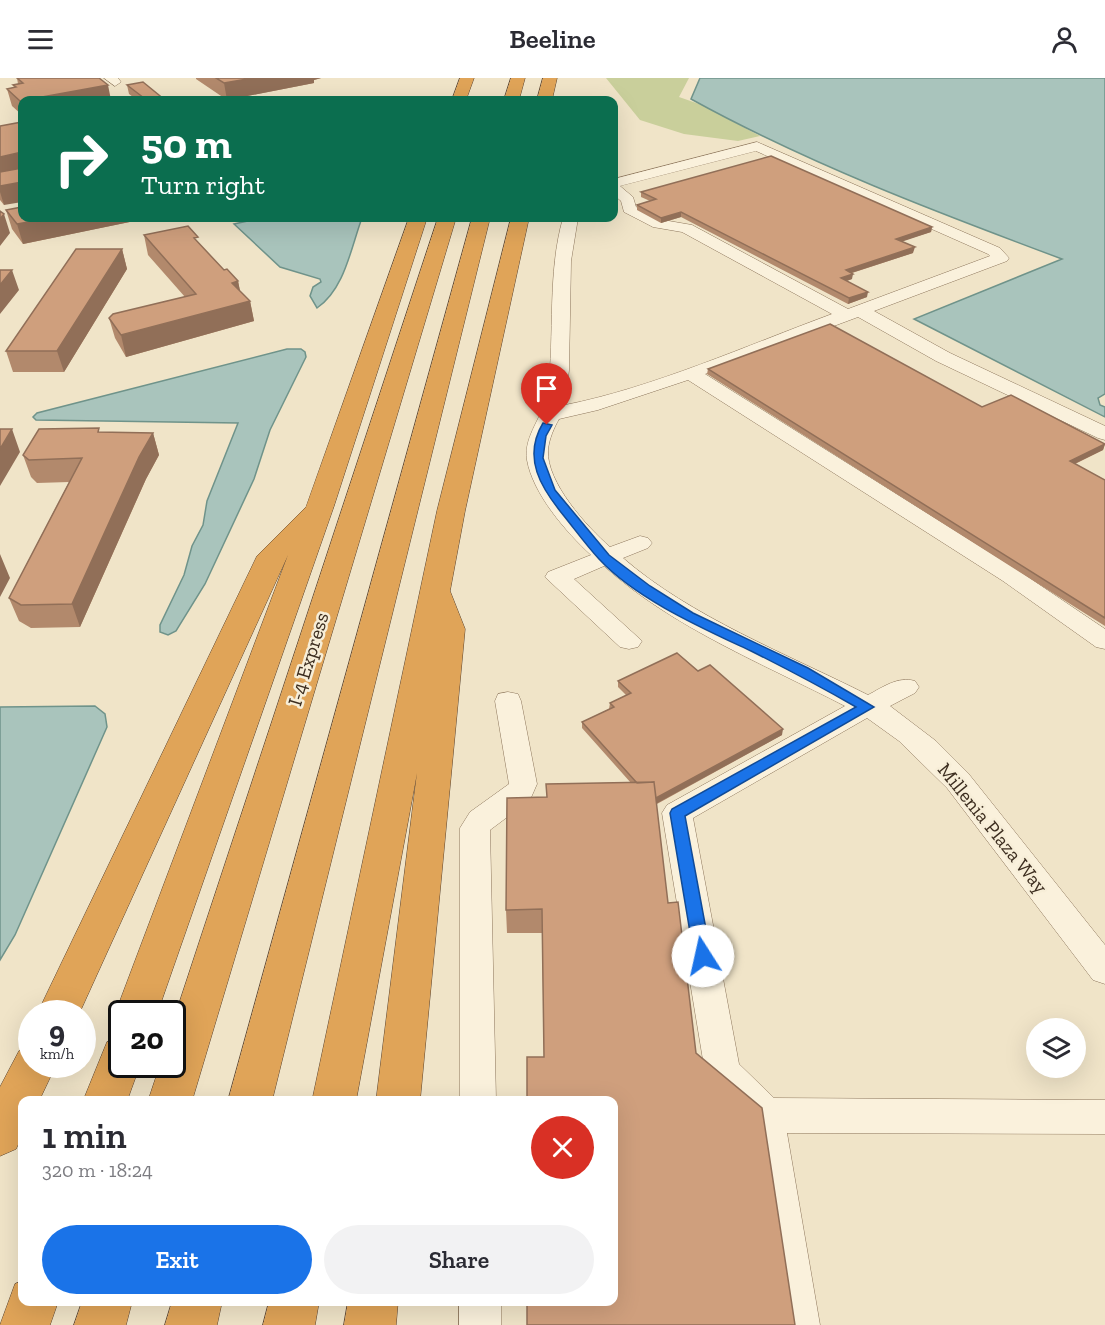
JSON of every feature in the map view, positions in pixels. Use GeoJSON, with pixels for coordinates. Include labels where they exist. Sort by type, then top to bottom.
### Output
{"type":"FeatureCollection","features":[{"type":"Feature","properties":{"kind":"highway"},"geometry":{"type":"LineString","coordinates":[[460,96],[467,78]]}},
{"type":"Feature","properties":{"kind":"highway"},"geometry":{"type":"LineString","coordinates":[[513,96],[518,78]]}},
{"type":"Feature","properties":{"kind":"highway"},"geometry":{"type":"LineString","coordinates":[[546,96],[550,78]]}},
{"type":"Feature","properties":{"kind":"highway"},"geometry":{"type":"LineString","coordinates":[[141,1000],[320,506],[417,222]]}},
{"type":"Feature","properties":{"kind":"highway","name":"I-4 Express"},"geometry":{"type":"LineString","coordinates":[[172,1096],[446,222]]}},
{"type":"Feature","properties":{"kind":"highway"},"geometry":{"type":"LineString","coordinates":[[251,1096],[480,222]]}},
{"type":"Feature","properties":{"kind":"highway"},"geometry":{"type":"LineString","coordinates":[[335,1096],[435,590],[519,222]]}},
{"type":"Feature","properties":{"kind":"highway"},"geometry":{"type":"LineString","coordinates":[[65,1000],[271,556],[320,506]]}},
{"type":"Feature","properties":{"kind":"highway"},"geometry":{"type":"LineString","coordinates":[[399,1096],[450,629],[435,590]]}},
{"type":"Feature","properties":{"kind":"highway"},"geometry":{"type":"LineString","coordinates":[[19,1096],[28,1078]]}},
{"type":"Feature","properties":{"kind":"highway"},"geometry":{"type":"LineString","coordinates":[[107,1096],[114,1078]]}},
{"type":"Feature","properties":{"kind":"highway"},"geometry":{"type":"LineString","coordinates":[[0,1134],[18,1097]]}},
{"type":"Feature","properties":{"kind":"highway"},"geometry":{"type":"LineString","coordinates":[[24,1325],[31,1306]]}},
{"type":"Feature","properties":{"kind":"highway"},"geometry":{"type":"LineString","coordinates":[[100,1325],[106,1306]]}},
{"type":"Feature","properties":{"kind":"highway"},"geometry":{"type":"LineString","coordinates":[[191,1325],[196,1306]]}},
{"type":"Feature","properties":{"kind":"highway"},"geometry":{"type":"LineString","coordinates":[[289,1325],[293,1306]]}},
{"type":"Feature","properties":{"kind":"highway"},"geometry":{"type":"LineString","coordinates":[[370,1325],[372,1306]]}},
{"type":"Feature","properties":{"kind":"street"},"geometry":{"type":"LineString","coordinates":[[552,414],[591,406],[690,373],[1001,258],[994,251],[757,146],[618,182]]}},
{"type":"Feature","properties":{"kind":"street"},"geometry":{"type":"LineString","coordinates":[[618,191],[628,200],[629,209],[659,224],[686,228],[943,357],[1105,434]]}},
{"type":"Feature","properties":{"kind":"street","name":"Millenia Plaza Way"},"geometry":{"type":"LineString","coordinates":[[569,222],[560,270],[558,392],[552,414],[541,436],[537,458],[549,491],[604,558],[645,589],[689,616],[803,671],[888,718],[915,738],[962,783],[1105,970]]}},
{"type":"Feature","properties":{"kind":"street"},"geometry":{"type":"LineString","coordinates":[[690,373],[809,446],[967,550],[1011,576],[1105,641]]}},
{"type":"Feature","properties":{"kind":"street"},"geometry":{"type":"LineString","coordinates":[[629,641],[557,577],[640,543]]}},
{"type":"Feature","properties":{"kind":"street"},"geometry":{"type":"LineString","coordinates":[[799,1325],[766,1115],[723,1072],[677,813],[906,687]]}},
{"type":"Feature","properties":{"kind":"street"},"geometry":{"type":"LineString","coordinates":[[478,1096],[475,828],[481,820],[520,792],[521,774],[508,701]]}},
{"type":"Feature","properties":{"kind":"street"},"geometry":{"type":"LineString","coordinates":[[766,1115],[1105,1117]]}},
{"type":"Feature","properties":{"kind":"street"},"geometry":{"type":"LineString","coordinates":[[480,1306],[480,1325]]}},
{"type":"Feature","properties":{"kind":"green space"},"geometry":{"type":"Polygon","coordinates":[[[606,78],[689,78],[679,97],[702,105],[760,136],[738,141],[684,134],[640,120],[606,78]]]}},
{"type":"Feature","properties":{"kind":"water"},"geometry":{"type":"Polygon","coordinates":[[[700,78],[1105,78],[1105,394],[1098,398],[1100,405],[1105,407],[1105,417],[914,319],[1062,259],[874,186],[736,123],[691,99],[700,78]]]}},
{"type":"Feature","properties":{"kind":"water"},"geometry":{"type":"Polygon","coordinates":[[[243,222],[361,222],[341,279],[327,300],[317,308],[310,296],[313,287],[321,282],[320,279],[280,267],[234,224],[243,222]]]}},
{"type":"Feature","properties":{"kind":"water"},"geometry":{"type":"Polygon","coordinates":[[[287,349],[301,349],[305,352],[306,357],[270,430],[254,479],[205,584],[176,631],[168,635],[160,632],[160,625],[184,575],[192,546],[203,525],[207,501],[238,423],[36,420],[33,417],[37,413],[287,349]]]}},
{"type":"Feature","properties":{"kind":"water"},"geometry":{"type":"Polygon","coordinates":[[[95,706],[105,714],[107,727],[15,935],[0,960],[0,707],[95,706]]]}},
{"type":"Feature","properties":{"kind":"building"},"geometry":{"type":"Polygon","coordinates":[[[17,78],[99,78],[108,85],[48,96],[18,96],[18,99],[7,89],[23,83],[17,78]]]}},
{"type":"Feature","properties":{"kind":"building"},"geometry":{"type":"Polygon","coordinates":[[[216,78],[253,78],[224,83],[216,78]]]}},
{"type":"Feature","properties":{"kind":"building"},"geometry":{"type":"Polygon","coordinates":[[[143,82],[160,96],[141,96],[127,85],[143,82]]]}},
{"type":"Feature","properties":{"kind":"building"},"geometry":{"type":"Polygon","coordinates":[[[18,123],[18,153],[0,157],[0,126],[18,123]]]}},
{"type":"Feature","properties":{"kind":"building"},"geometry":{"type":"Polygon","coordinates":[[[771,156],[932,227],[896,239],[915,247],[846,270],[853,274],[841,278],[868,292],[849,298],[681,212],[661,218],[637,205],[656,199],[641,192],[771,156]]]}},
{"type":"Feature","properties":{"kind":"building"},"geometry":{"type":"Polygon","coordinates":[[[18,169],[18,183],[0,186],[0,172],[18,169]]]}},
{"type":"Feature","properties":{"kind":"building"},"geometry":{"type":"Polygon","coordinates":[[[18,208],[18,222],[28,222],[17,224],[6,210],[18,208]]]}},
{"type":"Feature","properties":{"kind":"building"},"geometry":{"type":"Polygon","coordinates":[[[188,226],[198,237],[194,238],[224,270],[227,269],[238,281],[232,283],[250,301],[121,335],[109,318],[113,314],[196,294],[144,235],[188,226]]]}},
{"type":"Feature","properties":{"kind":"building"},"geometry":{"type":"Polygon","coordinates":[[[76,249],[122,249],[57,351],[6,351],[76,249]]]}},
{"type":"Feature","properties":{"kind":"building"},"geometry":{"type":"Polygon","coordinates":[[[0,270],[12,270],[0,285],[0,270]]]}},
{"type":"Feature","properties":{"kind":"building"},"geometry":{"type":"Polygon","coordinates":[[[830,324],[982,407],[1011,395],[1105,444],[1070,461],[1105,480],[1105,618],[708,369],[830,324]]]}},
{"type":"Feature","properties":{"kind":"building"},"geometry":{"type":"Polygon","coordinates":[[[99,428],[98,432],[153,433],[139,457],[72,604],[21,605],[9,598],[82,458],[29,460],[23,455],[39,429],[99,428]]]}},
{"type":"Feature","properties":{"kind":"building"},"geometry":{"type":"Polygon","coordinates":[[[0,429],[12,429],[0,449],[0,429]]]}},
{"type":"Feature","properties":{"kind":"building"},"geometry":{"type":"Polygon","coordinates":[[[677,653],[698,671],[710,665],[783,729],[656,798],[654,782],[637,783],[582,722],[614,707],[610,703],[631,693],[618,681],[677,653]]]}},
{"type":"Feature","properties":{"kind":"building"},"geometry":{"type":"Polygon","coordinates":[[[654,782],[668,903],[678,902],[696,1053],[762,1108],[795,1325],[527,1325],[527,1306],[618,1306],[618,1096],[527,1096],[527,1057],[544,1057],[542,909],[506,910],[507,798],[547,797],[546,784],[654,782]]]}},
{"type":"Feature","properties":{"kind":"route"},"geometry":{"type":"LineString","coordinates":[[547,425],[541,436],[537,458],[549,491],[604,558],[645,589],[689,616],[803,671],[867,707],[832,724],[677,813],[703,956]]}}]}
